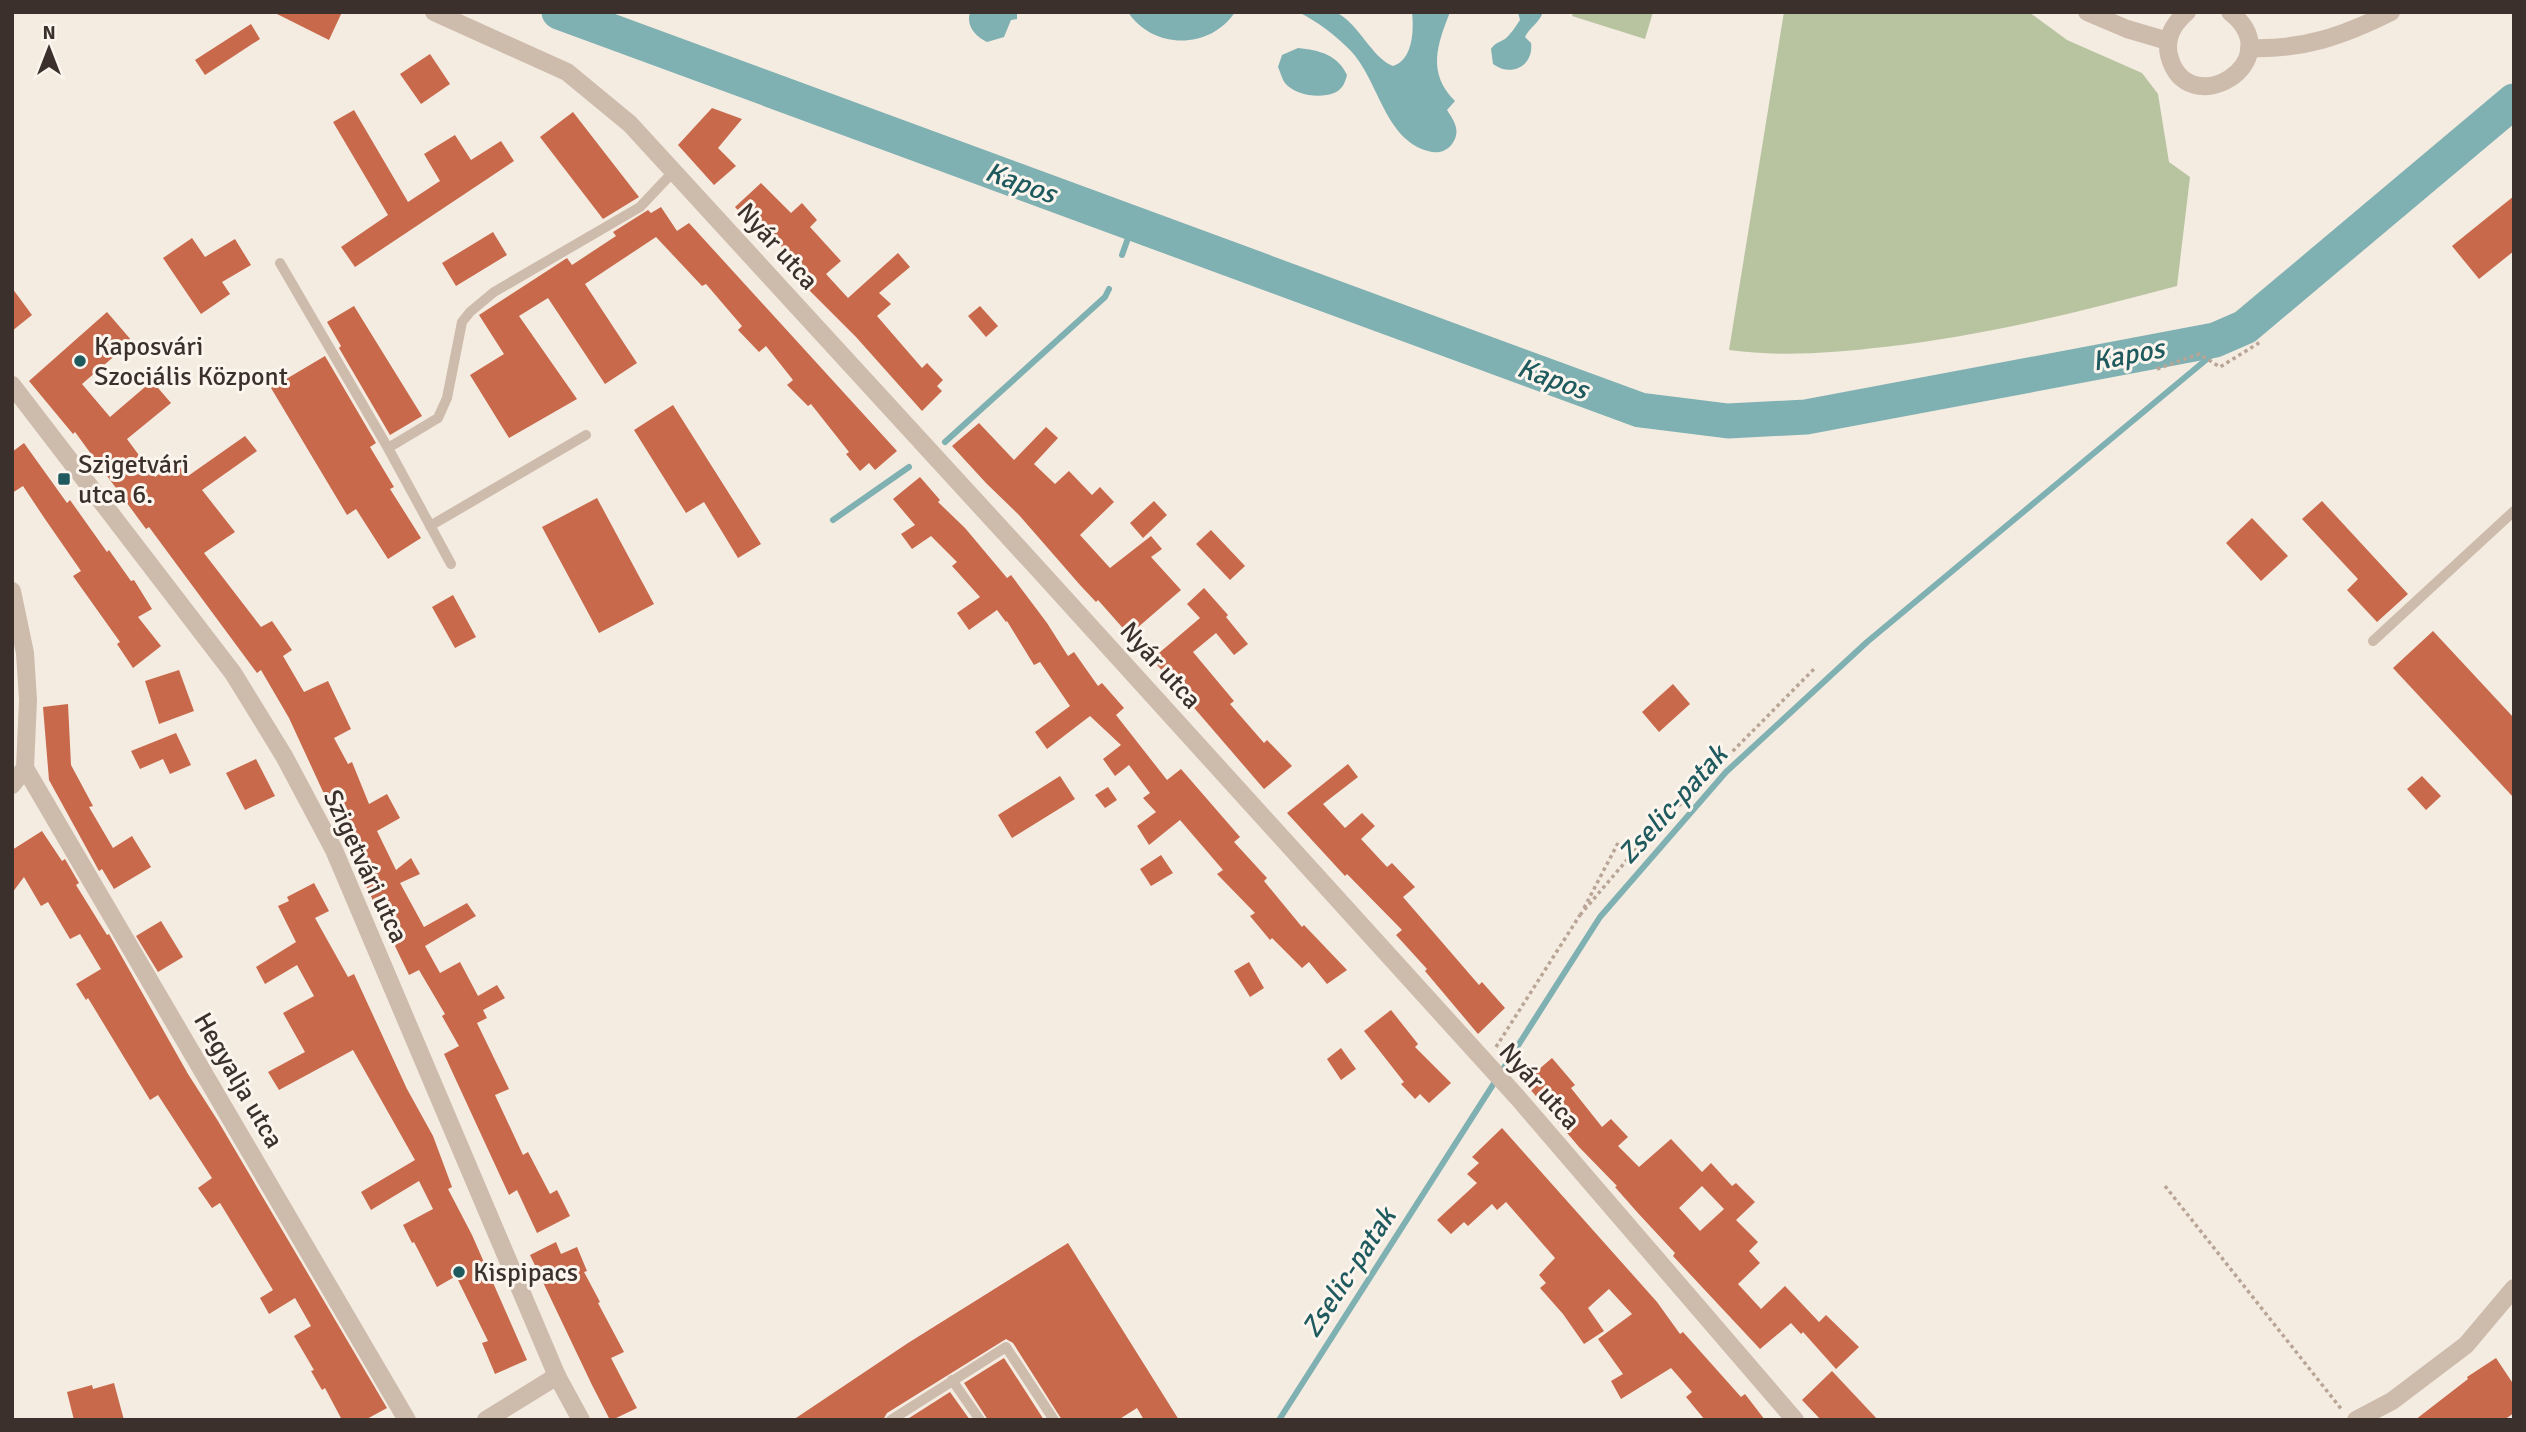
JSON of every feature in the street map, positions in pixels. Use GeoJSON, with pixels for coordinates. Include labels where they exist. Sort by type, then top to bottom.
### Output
{"type":"FeatureCollection","features":[{"type":"Feature","properties":{"kind":"street","name":"Nyár utca"},"geometry":{"type":"LineString","coordinates":[[434,12],[567,72],[630,124],[1518,1098],[1795,1420]]}},
{"type":"Feature","properties":{"kind":"street"},"geometry":{"type":"LineString","coordinates":[[2087,12],[2127,29],[2168,41]]}},
{"type":"Feature","properties":{"kind":"street"},"geometry":{"type":"LineString","coordinates":[[2187,12],[2171,30],[2168,53],[2173,66],[2182,77],[2206,87],[2218,86],[2231,80],[2242,70],[2249,48],[2245,30],[2230,12]]}},
{"type":"Feature","properties":{"kind":"street"},"geometry":{"type":"LineString","coordinates":[[2249,48],[2276,49],[2313,43],[2349,33],[2391,12]]}},
{"type":"Feature","properties":{"kind":"street","name":"Szigetvári utca"},"geometry":{"type":"LineString","coordinates":[[12,385],[233,673],[284,755],[334,850],[557,1376],[581,1420]]}},
{"type":"Feature","properties":{"kind":"street"},"geometry":{"type":"LineString","coordinates":[[12,591],[26,665],[28,700],[25,768],[12,785]]}},
{"type":"Feature","properties":{"kind":"street","name":"Hegyalja utca"},"geometry":{"type":"LineString","coordinates":[[25,768],[407,1420]]}},
{"type":"Feature","properties":{"kind":"street"},"geometry":{"type":"LineString","coordinates":[[2356,1420],[2392,1401],[2466,1345],[2514,1288]]}},
{"type":"Feature","properties":{"kind":"street"},"geometry":{"type":"LineString","coordinates":[[486,1420],[557,1376]]}},
{"type":"Feature","properties":{"kind":"lane"},"geometry":{"type":"LineString","coordinates":[[388,448],[438,418],[447,398],[462,322],[470,312],[503,286],[640,207],[674,171]]}},
{"type":"Feature","properties":{"kind":"lane"},"geometry":{"type":"LineString","coordinates":[[280,263],[388,448],[451,564]]}},
{"type":"Feature","properties":{"kind":"lane"},"geometry":{"type":"LineString","coordinates":[[430,526],[586,435]]}},
{"type":"Feature","properties":{"kind":"lane"},"geometry":{"type":"LineString","coordinates":[[2373,641],[2514,511]]}},
{"type":"Feature","properties":{"kind":"lane"},"geometry":{"type":"LineString","coordinates":[[891,1420],[1006,1347],[1054,1420]]}},
{"type":"Feature","properties":{"kind":"lane"},"geometry":{"type":"LineString","coordinates":[[952,1380],[980,1420]]}},
{"type":"Feature","properties":{"kind":"path"},"geometry":{"type":"LineString","coordinates":[[2157,369],[2199,354],[2221,367],[2262,341]]}},
{"type":"Feature","properties":{"kind":"path"},"geometry":{"type":"LineString","coordinates":[[1580,915],[1639,847],[1816,667]]}},
{"type":"Feature","properties":{"kind":"path"},"geometry":{"type":"LineString","coordinates":[[1490,1069],[1580,915],[1618,843]]}},
{"type":"Feature","properties":{"kind":"path"},"geometry":{"type":"LineString","coordinates":[[2165,1186],[2350,1420]]}},
{"type":"Feature","properties":{"kind":"green space"},"geometry":{"type":"Polygon","coordinates":[[[1573,12],[1653,12],[1645,39],[1572,16],[1573,12]]]}},
{"type":"Feature","properties":{"kind":"green space"},"geometry":{"type":"Polygon","coordinates":[[[1784,12],[2029,12],[2067,40],[2142,73],[2158,94],[2169,162],[2190,177],[2177,286],[2031,322],[1921,342],[1806,353],[1729,350],[1784,12]]]}},
{"type":"Feature","properties":{"kind":"water"},"geometry":{"type":"Polygon","coordinates":[[[970,12],[1017,12],[1017,19],[1011,20],[1004,37],[987,42],[973,30],[969,22],[970,12]]]}},
{"type":"Feature","properties":{"kind":"water"},"geometry":{"type":"Polygon","coordinates":[[[1128,12],[1235,12],[1211,33],[1182,41],[1166,39],[1152,33],[1128,12]]]}},
{"type":"Feature","properties":{"kind":"water"},"geometry":{"type":"Polygon","coordinates":[[[1298,12],[1337,13],[1352,25],[1378,56],[1393,66],[1405,58],[1411,44],[1412,12],[1450,12],[1441,36],[1437,58],[1441,80],[1455,101],[1447,110],[1456,127],[1455,140],[1450,147],[1444,151],[1431,152],[1413,144],[1401,134],[1383,107],[1360,62],[1350,50],[1326,29],[1298,12]]]}},
{"type":"Feature","properties":{"kind":"water"},"geometry":{"type":"Polygon","coordinates":[[[1518,12],[1543,12],[1525,37],[1531,43],[1529,58],[1520,67],[1507,70],[1493,64],[1491,49],[1513,30],[1520,20],[1518,12]]]}},
{"type":"Feature","properties":{"kind":"water"},"geometry":{"type":"Polygon","coordinates":[[[1298,48],[1320,52],[1333,58],[1343,68],[1347,75],[1337,92],[1315,96],[1289,87],[1278,67],[1282,55],[1298,48]]]}},
{"type":"Feature","properties":{"kind":"building"},"geometry":{"type":"Polygon","coordinates":[[[273,12],[342,12],[329,40],[273,12]]]}},
{"type":"Feature","properties":{"kind":"building"},"geometry":{"type":"Polygon","coordinates":[[[251,24],[260,39],[205,75],[195,60],[251,24]]]}},
{"type":"Feature","properties":{"kind":"building"},"geometry":{"type":"Polygon","coordinates":[[[430,54],[450,84],[421,104],[400,74],[430,54]]]}},
{"type":"Feature","properties":{"kind":"building"},"geometry":{"type":"Polygon","coordinates":[[[712,108],[742,119],[718,148],[736,166],[714,185],[678,145],[712,108]]]}},
{"type":"Feature","properties":{"kind":"building"},"geometry":{"type":"Polygon","coordinates":[[[354,110],[408,202],[440,181],[424,154],[455,135],[471,160],[501,141],[514,161],[355,267],[341,247],[388,215],[333,122],[354,110]]]}},
{"type":"Feature","properties":{"kind":"building"},"geometry":{"type":"Polygon","coordinates":[[[573,112],[639,197],[603,219],[540,137],[573,112]]]}},
{"type":"Feature","properties":{"kind":"building"},"geometry":{"type":"Polygon","coordinates":[[[761,183],[791,213],[802,203],[817,220],[810,227],[841,261],[826,274],[848,298],[898,253],[910,267],[879,293],[891,304],[877,316],[922,368],[927,363],[943,380],[937,386],[942,391],[922,411],[856,337],[795,276],[804,269],[760,225],[755,229],[735,207],[761,183]]]}},
{"type":"Feature","properties":{"kind":"building"},"geometry":{"type":"Polygon","coordinates":[[[2514,196],[2514,251],[2479,279],[2452,246],[2514,196]]]}},
{"type":"Feature","properties":{"kind":"building"},"geometry":{"type":"Polygon","coordinates":[[[661,207],[677,231],[689,223],[897,451],[875,470],[869,463],[860,471],[846,454],[849,452],[811,404],[808,406],[787,385],[793,380],[766,346],[759,352],[738,330],[742,326],[706,284],[702,286],[656,237],[585,284],[637,363],[605,384],[548,298],[519,316],[577,399],[509,438],[470,375],[504,354],[479,315],[567,258],[572,265],[616,236],[613,232],[648,210],[651,213],[661,207]]]}},
{"type":"Feature","properties":{"kind":"building"},"geometry":{"type":"Polygon","coordinates":[[[493,232],[507,255],[456,286],[442,263],[493,232]]]}},
{"type":"Feature","properties":{"kind":"building"},"geometry":{"type":"Polygon","coordinates":[[[192,238],[205,257],[235,239],[251,265],[222,282],[230,294],[201,314],[163,258],[192,238]]]}},
{"type":"Feature","properties":{"kind":"building"},"geometry":{"type":"Polygon","coordinates":[[[12,288],[32,315],[12,331],[12,288]]]}},
{"type":"Feature","properties":{"kind":"building"},"geometry":{"type":"Polygon","coordinates":[[[354,306],[422,416],[390,435],[339,348],[341,346],[327,322],[354,306]]]}},
{"type":"Feature","properties":{"kind":"building"},"geometry":{"type":"Polygon","coordinates":[[[980,306],[998,326],[986,337],[968,316],[980,306]]]}},
{"type":"Feature","properties":{"kind":"building"},"geometry":{"type":"Polygon","coordinates":[[[107,312],[132,341],[82,384],[110,417],[152,381],[171,403],[127,439],[155,477],[175,462],[188,476],[245,436],[257,451],[202,490],[235,532],[204,553],[261,627],[272,621],[292,650],[283,656],[304,692],[328,681],[351,729],[334,738],[348,764],[352,762],[369,804],[387,794],[400,818],[377,831],[396,870],[411,858],[420,874],[400,883],[424,927],[467,903],[476,916],[425,946],[440,973],[460,962],[478,996],[497,985],[505,998],[483,1010],[487,1018],[477,1023],[509,1089],[495,1095],[523,1155],[528,1152],[550,1194],[557,1190],[570,1216],[537,1233],[517,1190],[509,1195],[444,1054],[459,1046],[442,1016],[445,1014],[419,970],[409,975],[365,884],[333,808],[331,809],[289,718],[261,670],[257,673],[75,432],[73,434],[29,381],[107,312]]]}},
{"type":"Feature","properties":{"kind":"building"},"geometry":{"type":"Polygon","coordinates":[[[325,356],[376,443],[370,447],[394,487],[390,489],[421,538],[388,559],[356,509],[347,515],[271,388],[325,356]]]}},
{"type":"Feature","properties":{"kind":"building"},"geometry":{"type":"Polygon","coordinates":[[[673,405],[761,544],[738,558],[704,502],[686,513],[634,430],[673,405]]]}},
{"type":"Feature","properties":{"kind":"building"},"geometry":{"type":"Polygon","coordinates":[[[979,423],[1014,460],[1046,427],[1058,438],[1034,464],[1055,484],[1069,471],[1092,495],[1100,487],[1114,502],[1080,535],[1110,568],[1151,536],[1162,549],[1151,557],[1181,590],[1129,635],[952,446],[979,423]]]}},
{"type":"Feature","properties":{"kind":"building"},"geometry":{"type":"Polygon","coordinates":[[[24,443],[67,503],[70,500],[107,552],[109,550],[131,581],[134,580],[152,609],[138,617],[161,646],[133,668],[117,644],[120,642],[73,576],[81,571],[23,486],[12,493],[12,452],[24,443]]]}},
{"type":"Feature","properties":{"kind":"building"},"geometry":{"type":"Polygon","coordinates":[[[920,477],[940,500],[938,502],[965,528],[1007,578],[1011,575],[1068,656],[1074,652],[1098,686],[1102,683],[1124,708],[1116,715],[1167,780],[1181,769],[1240,837],[1234,842],[1267,878],[1264,881],[1302,927],[1304,925],[1347,970],[1327,984],[1309,962],[1302,968],[1272,938],[1270,940],[1250,916],[1255,913],[1217,874],[1223,870],[1180,820],[1149,845],[1137,826],[1156,812],[1143,798],[1150,793],[1129,765],[1115,776],[1103,759],[1121,745],[1090,716],[1047,749],[1035,732],[1070,706],[1040,662],[1034,665],[1007,621],[997,610],[969,630],[957,613],[980,597],[952,566],[957,562],[931,536],[912,549],[901,534],[915,525],[893,499],[920,477]]]}},
{"type":"Feature","properties":{"kind":"building"},"geometry":{"type":"Polygon","coordinates":[[[597,498],[654,604],[599,633],[542,527],[597,498]]]}},
{"type":"Feature","properties":{"kind":"building"},"geometry":{"type":"Polygon","coordinates":[[[1154,501],[1167,515],[1143,538],[1130,523],[1154,501]]]}},
{"type":"Feature","properties":{"kind":"building"},"geometry":{"type":"Polygon","coordinates":[[[2322,501],[2408,594],[2377,622],[2347,590],[2358,579],[2302,519],[2322,501]]]}},
{"type":"Feature","properties":{"kind":"building"},"geometry":{"type":"Polygon","coordinates":[[[2252,518],[2288,556],[2261,581],[2226,543],[2252,518]]]}},
{"type":"Feature","properties":{"kind":"building"},"geometry":{"type":"Polygon","coordinates":[[[1211,530],[1245,566],[1230,580],[1196,544],[1211,530]]]}},
{"type":"Feature","properties":{"kind":"building"},"geometry":{"type":"Polygon","coordinates":[[[1204,588],[1228,615],[1226,617],[1248,644],[1234,655],[1216,633],[1193,652],[1234,701],[1230,704],[1264,743],[1267,740],[1292,766],[1264,789],[1152,659],[1200,618],[1187,604],[1204,588]]]}},
{"type":"Feature","properties":{"kind":"building"},"geometry":{"type":"Polygon","coordinates":[[[453,595],[476,637],[455,648],[432,607],[453,595]]]}},
{"type":"Feature","properties":{"kind":"building"},"geometry":{"type":"Polygon","coordinates":[[[2433,631],[2514,718],[2514,798],[2393,668],[2433,631]]]}},
{"type":"Feature","properties":{"kind":"building"},"geometry":{"type":"Polygon","coordinates":[[[179,670],[194,711],[159,724],[145,681],[179,670]]]}},
{"type":"Feature","properties":{"kind":"building"},"geometry":{"type":"Polygon","coordinates":[[[1673,684],[1690,704],[1659,732],[1642,712],[1673,684]]]}},
{"type":"Feature","properties":{"kind":"building"},"geometry":{"type":"Polygon","coordinates":[[[68,704],[71,765],[93,806],[89,807],[113,848],[132,836],[151,867],[114,889],[102,869],[99,871],[49,780],[43,707],[68,704]]]}},
{"type":"Feature","properties":{"kind":"building"},"geometry":{"type":"Polygon","coordinates":[[[176,733],[191,765],[170,774],[163,759],[140,769],[131,751],[176,733]]]}},
{"type":"Feature","properties":{"kind":"building"},"geometry":{"type":"Polygon","coordinates":[[[256,759],[275,796],[245,810],[226,773],[256,759]]]}},
{"type":"Feature","properties":{"kind":"building"},"geometry":{"type":"Polygon","coordinates":[[[1348,764],[1358,777],[1323,804],[1345,828],[1362,813],[1375,826],[1361,839],[1387,867],[1392,863],[1415,887],[1403,897],[1479,985],[1482,982],[1505,1008],[1478,1034],[1425,971],[1427,969],[1396,935],[1402,930],[1347,874],[1345,876],[1287,813],[1348,764]]]}},
{"type":"Feature","properties":{"kind":"building"},"geometry":{"type":"Polygon","coordinates":[[[1060,776],[1075,799],[1012,838],[998,815],[1060,776]]]}},
{"type":"Feature","properties":{"kind":"building"},"geometry":{"type":"Polygon","coordinates":[[[2422,776],[2441,796],[2426,810],[2407,789],[2422,776]]]}},
{"type":"Feature","properties":{"kind":"building"},"geometry":{"type":"Polygon","coordinates":[[[1108,787],[1117,800],[1105,808],[1095,795],[1108,787]]]}},
{"type":"Feature","properties":{"kind":"building"},"geometry":{"type":"Polygon","coordinates":[[[42,831],[62,861],[65,859],[79,883],[76,885],[107,935],[109,934],[188,1074],[387,1408],[365,1420],[342,1420],[325,1388],[322,1390],[311,1371],[314,1370],[294,1336],[311,1326],[295,1298],[269,1314],[260,1298],[273,1290],[220,1203],[212,1208],[198,1188],[212,1178],[158,1095],[150,1100],[88,998],[86,1000],[76,984],[101,969],[80,934],[70,939],[48,902],[41,906],[24,877],[12,893],[12,850],[42,831]]]}},
{"type":"Feature","properties":{"kind":"building"},"geometry":{"type":"Polygon","coordinates":[[[1161,855],[1173,873],[1151,886],[1140,869],[1161,855]]]}},
{"type":"Feature","properties":{"kind":"building"},"geometry":{"type":"Polygon","coordinates":[[[314,883],[329,911],[315,918],[348,977],[354,974],[407,1089],[433,1136],[452,1187],[448,1189],[472,1235],[527,1360],[495,1374],[482,1343],[488,1341],[456,1276],[437,1287],[403,1225],[433,1209],[419,1181],[371,1210],[361,1192],[415,1160],[353,1050],[279,1090],[268,1072],[305,1052],[283,1013],[314,996],[297,965],[265,984],[256,967],[296,942],[278,906],[289,901],[287,897],[314,883]]]}},
{"type":"Feature","properties":{"kind":"building"},"geometry":{"type":"Polygon","coordinates":[[[161,921],[183,957],[158,972],[136,936],[161,921]]]}},
{"type":"Feature","properties":{"kind":"building"},"geometry":{"type":"Polygon","coordinates":[[[1249,962],[1264,988],[1250,997],[1234,971],[1249,962]]]}},
{"type":"Feature","properties":{"kind":"building"},"geometry":{"type":"Polygon","coordinates":[[[1391,1010],[1418,1044],[1415,1047],[1451,1083],[1429,1103],[1420,1094],[1415,1099],[1401,1084],[1404,1082],[1364,1031],[1391,1010]]]}},
{"type":"Feature","properties":{"kind":"building"},"geometry":{"type":"Polygon","coordinates":[[[1341,1048],[1356,1069],[1341,1080],[1327,1059],[1341,1048]]]}},
{"type":"Feature","properties":{"kind":"building"},"geometry":{"type":"Polygon","coordinates":[[[1552,1058],[1575,1085],[1571,1088],[1602,1127],[1611,1119],[1628,1137],[1618,1146],[1639,1167],[1671,1139],[1702,1172],[1711,1163],[1732,1186],[1736,1183],[1755,1202],[1736,1220],[1758,1242],[1749,1251],[1760,1263],[1738,1284],[1761,1309],[1785,1286],[1819,1322],[1826,1315],[1859,1347],[1836,1369],[1803,1332],[1801,1334],[1791,1323],[1760,1349],[1673,1256],[1675,1253],[1524,1082],[1552,1058]],[[1702,1186],[1679,1208],[1700,1231],[1724,1209],[1702,1186]]]}},
{"type":"Feature","properties":{"kind":"building"},"geometry":{"type":"Polygon","coordinates":[[[1502,1128],[1657,1302],[1680,1334],[1683,1332],[1741,1397],[1745,1394],[1765,1420],[1705,1420],[1686,1397],[1692,1392],[1671,1368],[1621,1399],[1611,1381],[1623,1374],[1598,1339],[1632,1314],[1609,1289],[1588,1308],[1604,1331],[1584,1344],[1540,1288],[1546,1283],[1539,1275],[1555,1258],[1506,1202],[1497,1210],[1492,1204],[1468,1226],[1464,1222],[1451,1234],[1437,1220],[1477,1183],[1467,1174],[1479,1163],[1472,1157],[1502,1128]]]}},
{"type":"Feature","properties":{"kind":"building"},"geometry":{"type":"Polygon","coordinates":[[[556,1242],[561,1254],[577,1247],[587,1271],[584,1272],[624,1352],[611,1358],[637,1408],[612,1420],[592,1385],[530,1255],[556,1242]]]}},
{"type":"Feature","properties":{"kind":"building"},"geometry":{"type":"Polygon","coordinates":[[[1068,1243],[1179,1420],[1144,1420],[1137,1408],[1118,1420],[1062,1420],[1013,1343],[1006,1339],[887,1413],[883,1420],[793,1420],[908,1343],[1068,1243]]]}},
{"type":"Feature","properties":{"kind":"building"},"geometry":{"type":"Polygon","coordinates":[[[1004,1358],[1044,1420],[988,1420],[964,1383],[1004,1358]]]}},
{"type":"Feature","properties":{"kind":"building"},"geometry":{"type":"Polygon","coordinates":[[[2496,1358],[2514,1385],[2514,1413],[2504,1420],[2415,1420],[2468,1379],[2467,1377],[2496,1358]]]}},
{"type":"Feature","properties":{"kind":"building"},"geometry":{"type":"Polygon","coordinates":[[[1832,1371],[1878,1420],[1821,1420],[1802,1400],[1832,1371]]]}},
{"type":"Feature","properties":{"kind":"building"},"geometry":{"type":"Polygon","coordinates":[[[114,1383],[124,1420],[74,1420],[67,1392],[92,1385],[93,1389],[114,1383]]]}},
{"type":"Feature","properties":{"kind":"building"},"geometry":{"type":"Polygon","coordinates":[[[950,1392],[970,1420],[906,1420],[950,1392]]]}},
{"type":"Feature","properties":{"kind":"waterway","name":"Kapos"},"geometry":{"type":"LineString","coordinates":[[559,12],[1640,410],[1728,421],[1806,417],[2215,340],[2245,327],[2514,101]]}},
{"type":"Feature","properties":{"kind":"waterway"},"geometry":{"type":"LineString","coordinates":[[1122,255],[1133,224]]}},
{"type":"Feature","properties":{"kind":"waterway"},"geometry":{"type":"LineString","coordinates":[[945,442],[1105,297],[1109,289]]}},
{"type":"Feature","properties":{"kind":"waterway","name":"Zselic-patak"},"geometry":{"type":"LineString","coordinates":[[1279,1420],[1600,917],[1726,772],[1867,642],[2219,349],[2232,334]]}},
{"type":"Feature","properties":{"kind":"waterway"},"geometry":{"type":"LineString","coordinates":[[833,520],[909,467]]}},
{"type":"Feature","properties":{"kind":"place","name":"Kaposvári Szociális Központ"},"geometry":{"type":"Point","coordinates":[80,361]}},
{"type":"Feature","properties":{"kind":"place","name":"Szigetvári utca 6."},"geometry":{"type":"Point","coordinates":[64,479]}},
{"type":"Feature","properties":{"kind":"place","name":"Kispipacs"},"geometry":{"type":"Point","coordinates":[459,1272]}}]}
